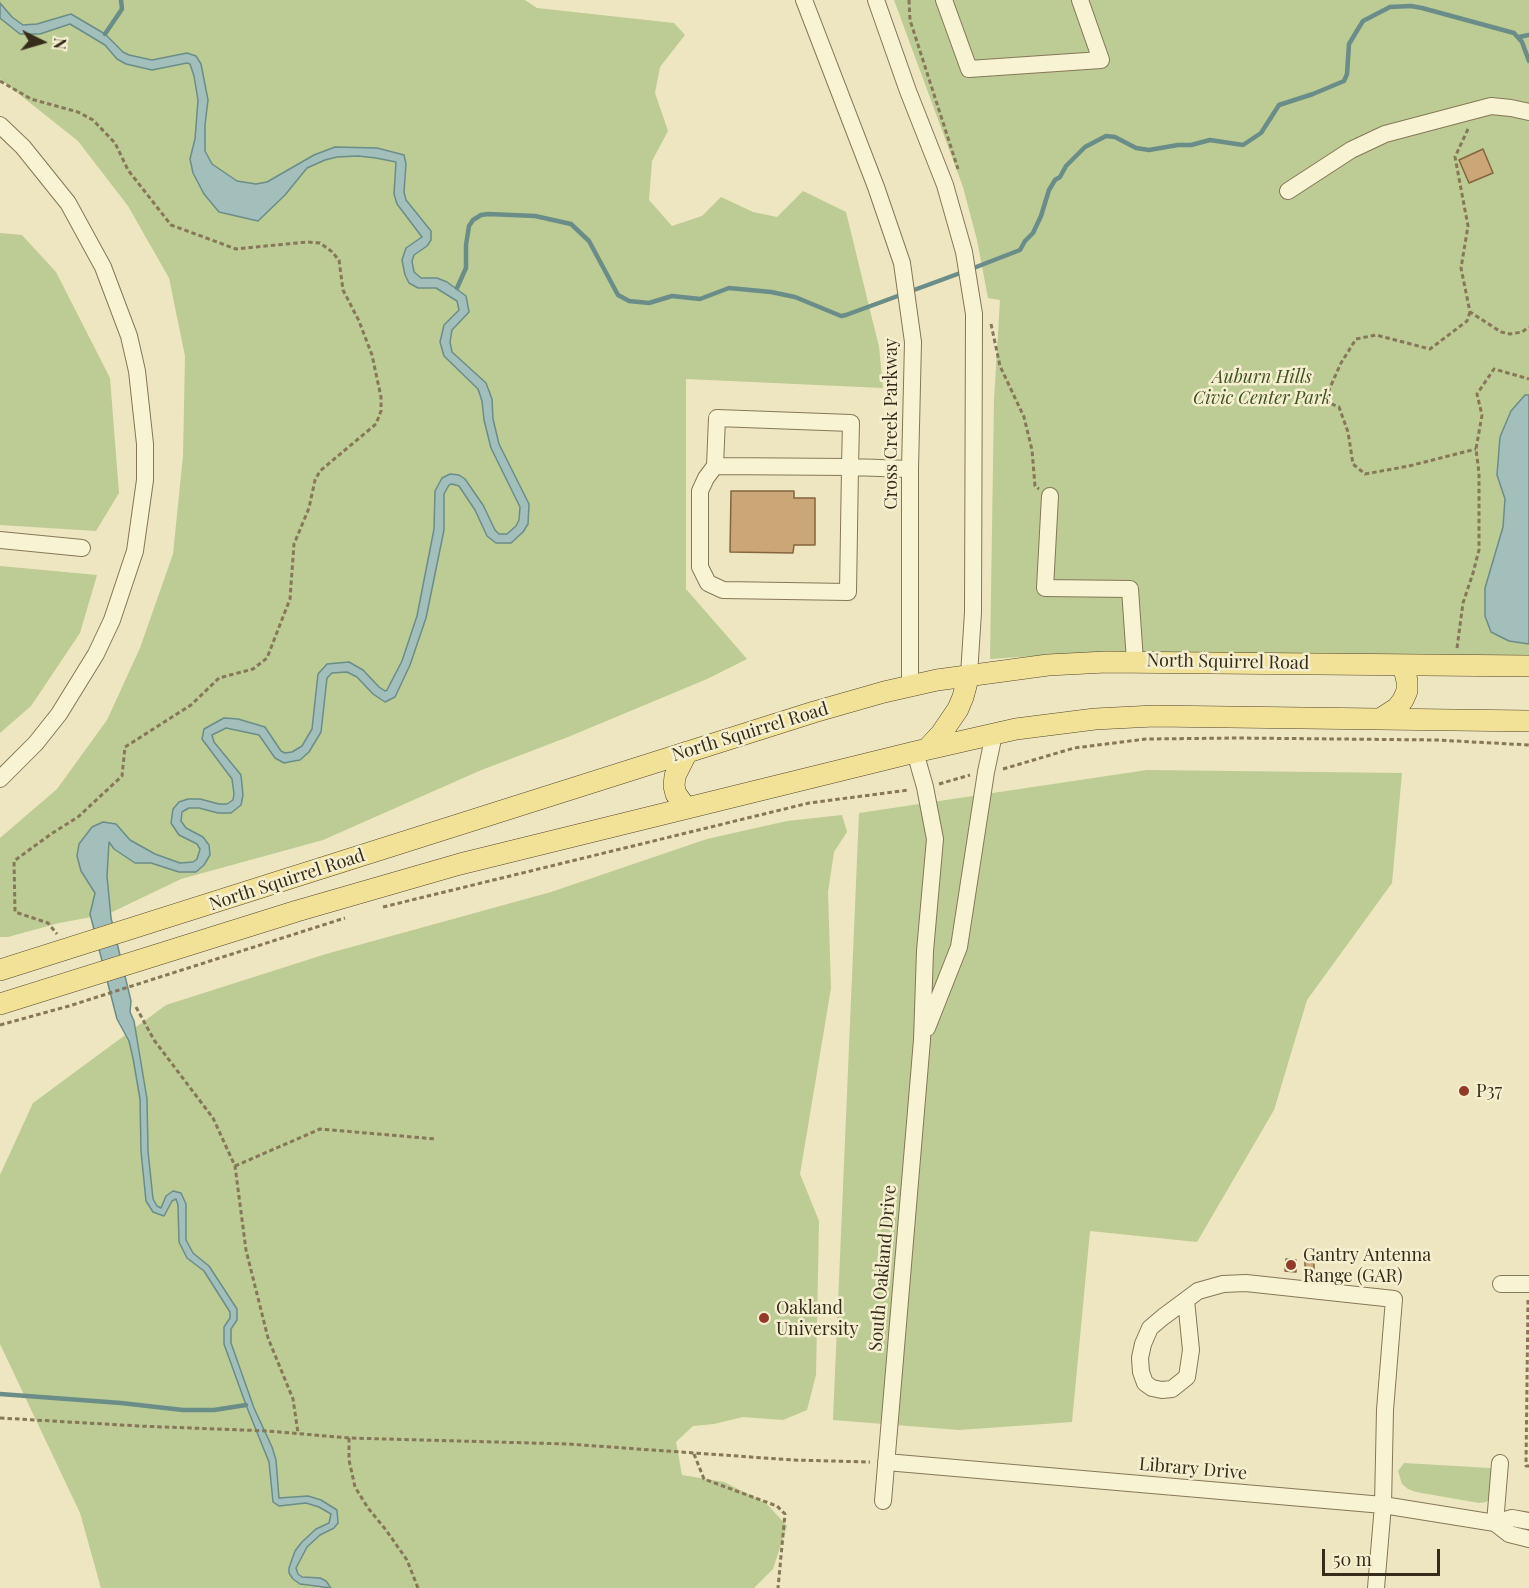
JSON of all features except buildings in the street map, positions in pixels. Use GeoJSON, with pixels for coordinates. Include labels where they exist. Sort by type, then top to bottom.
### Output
{"type":"FeatureCollection","features":[{"type":"Feature","properties":{"kind":"main road","name":"North Squirrel Road"},"geometry":{"type":"LineString","coordinates":[[0,970],[687,752],[910,686],[969,675],[1048,665],[1135,661],[1529,666]]}},
{"type":"Feature","properties":{"kind":"main road"},"geometry":{"type":"LineString","coordinates":[[1380,719],[1397,708],[1407,691],[1403,665]]}},
{"type":"Feature","properties":{"kind":"main road"},"geometry":{"type":"LineString","coordinates":[[921,750],[941,734],[958,709],[969,675]]}},
{"type":"Feature","properties":{"kind":"main road","name":"North Squirrel Road"},"geometry":{"type":"LineString","coordinates":[[0,1004],[297,911],[460,864],[921,750],[1041,725],[1123,717],[1529,721]]}},
{"type":"Feature","properties":{"kind":"main road"},"geometry":{"type":"LineString","coordinates":[[686,808],[676,794],[674,786],[675,776],[687,752]]}},
{"type":"Feature","properties":{"kind":"street","name":"Cross Creek Parkway"},"geometry":{"type":"LineString","coordinates":[[804,0],[876,187],[902,263],[913,342],[910,469],[910,686]]}},
{"type":"Feature","properties":{"kind":"street"},"geometry":{"type":"LineString","coordinates":[[876,0],[945,185],[964,252],[974,314],[973,612],[969,675]]}},
{"type":"Feature","properties":{"kind":"street"},"geometry":{"type":"LineString","coordinates":[[944,0],[969,69],[1101,60],[1080,0]]}},
{"type":"Feature","properties":{"kind":"street"},"geometry":{"type":"LineString","coordinates":[[1288,191],[1351,150],[1385,134],[1485,107],[1511,108],[1529,112]]}},
{"type":"Feature","properties":{"kind":"street"},"geometry":{"type":"LineString","coordinates":[[0,125],[47,175],[68,203],[103,267],[117,302],[134,359],[142,406],[145,444],[145,480],[135,551],[112,620],[96,654],[59,714],[36,743],[5,775]]}},
{"type":"Feature","properties":{"kind":"street"},"geometry":{"type":"LineString","coordinates":[[717,418],[851,423],[850,467],[848,592],[723,590],[708,582],[700,567],[700,491],[715,466],[717,418]]}},
{"type":"Feature","properties":{"kind":"street"},"geometry":{"type":"LineString","coordinates":[[715,466],[910,469]]}},
{"type":"Feature","properties":{"kind":"street"},"geometry":{"type":"LineString","coordinates":[[1050,496],[1045,588],[1130,589],[1135,661]]}},
{"type":"Feature","properties":{"kind":"street"},"geometry":{"type":"LineString","coordinates":[[0,540],[82,548]]}},
{"type":"Feature","properties":{"kind":"street","name":"South Oakland Drive"},"geometry":{"type":"LineString","coordinates":[[922,1040],[959,947],[994,734]]}},
{"type":"Feature","properties":{"kind":"street","name":"South Oakland Drive"},"geometry":{"type":"LineString","coordinates":[[883,1501],[922,1040],[925,951],[935,839],[921,750]]}},
{"type":"Feature","properties":{"kind":"street"},"geometry":{"type":"LineString","coordinates":[[1186,1300],[1191,1350],[1187,1377],[1173,1389],[1152,1388],[1145,1383],[1140,1358],[1150,1328],[1186,1300],[1198,1291],[1222,1284],[1246,1283],[1394,1299],[1386,1410],[1383,1505],[1376,1588]]}},
{"type":"Feature","properties":{"kind":"street"},"geometry":{"type":"LineString","coordinates":[[1501,1284],[1529,1284]]}},
{"type":"Feature","properties":{"kind":"street","name":"Library Drive"},"geometry":{"type":"LineString","coordinates":[[885,1462],[1383,1505],[1496,1523],[1512,1518],[1529,1521]]}},
{"type":"Feature","properties":{"kind":"street"},"geometry":{"type":"LineString","coordinates":[[1496,1523],[1500,1463]]}},
{"type":"Feature","properties":{"kind":"street","name":"Library Drive"},"geometry":{"type":"LineString","coordinates":[[1496,1523],[1509,1534],[1529,1539]]}},
{"type":"Feature","properties":{"kind":"path"},"geometry":{"type":"LineString","coordinates":[[0,81],[31,99],[78,112],[93,120],[116,143],[128,170],[171,225],[236,249],[307,242],[320,243],[331,250],[339,260],[343,290],[372,355],[381,397],[381,411],[376,424],[320,471],[315,480],[309,508],[294,544],[290,599],[267,658],[253,669],[219,678],[191,705],[125,747],[122,776],[78,817],[14,861],[15,912],[48,923],[57,932],[56,954]]}},
{"type":"Feature","properties":{"kind":"path"},"geometry":{"type":"LineString","coordinates":[[1476,449],[1409,466],[1365,474],[1353,464],[1348,432],[1339,407],[1324,400],[1341,363],[1356,339],[1376,335],[1430,349],[1467,321],[1470,312],[1461,268],[1468,226],[1455,157],[1467,130],[1485,107]]}},
{"type":"Feature","properties":{"kind":"path"},"geometry":{"type":"LineString","coordinates":[[1470,312],[1501,332],[1510,334],[1522,332],[1529,327]]}},
{"type":"Feature","properties":{"kind":"path"},"geometry":{"type":"LineString","coordinates":[[1456,666],[1463,603],[1479,550],[1479,473],[1476,449],[1482,415],[1477,394],[1494,369],[1529,379]]}},
{"type":"Feature","properties":{"kind":"path"},"geometry":{"type":"LineString","coordinates":[[997,771],[1074,748],[1106,742],[1146,739],[1437,740],[1529,745]]}},
{"type":"Feature","properties":{"kind":"path"},"geometry":{"type":"LineString","coordinates":[[935,785],[975,774]]}},
{"type":"Feature","properties":{"kind":"path"},"geometry":{"type":"LineString","coordinates":[[379,908],[808,803],[914,789]]}},
{"type":"Feature","properties":{"kind":"path"},"geometry":{"type":"LineString","coordinates":[[0,1024],[69,1006],[349,917]]}},
{"type":"Feature","properties":{"kind":"path"},"geometry":{"type":"LineString","coordinates":[[136,1007],[154,1040],[213,1118],[235,1166],[246,1250],[268,1338],[293,1399],[298,1433]]}},
{"type":"Feature","properties":{"kind":"path"},"geometry":{"type":"LineString","coordinates":[[235,1166],[320,1129],[436,1138]]}},
{"type":"Feature","properties":{"kind":"path"},"geometry":{"type":"LineString","coordinates":[[1528,1294],[1526,1466],[1529,1466]]}},
{"type":"Feature","properties":{"kind":"path"},"geometry":{"type":"LineString","coordinates":[[0,1418],[268,1431],[349,1438],[568,1444],[793,1460],[885,1462]]}},
{"type":"Feature","properties":{"kind":"path"},"geometry":{"type":"LineString","coordinates":[[349,1438],[355,1486],[368,1508],[407,1560],[418,1588]]}},
{"type":"Feature","properties":{"kind":"path"},"geometry":{"type":"LineString","coordinates":[[694,1453],[704,1479],[777,1506],[785,1514],[778,1588]]}},
{"type":"Feature","properties":{"kind":"green space"},"geometry":{"type":"Polygon","coordinates":[[[0,0],[525,0],[537,8],[674,23],[685,35],[660,67],[655,93],[668,131],[652,161],[649,200],[672,226],[702,216],[721,197],[753,212],[777,217],[803,191],[846,212],[879,347],[883,388],[686,379],[686,589],[747,659],[707,679],[479,771],[323,840],[181,879],[108,914],[0,937],[0,838],[57,789],[107,720],[140,648],[173,554],[183,456],[185,356],[169,278],[128,206],[78,141],[0,79],[0,0]]]}},
{"type":"Feature","properties":{"kind":"green space","name":"Auburn Hills Civic Center Park"},"geometry":{"type":"Polygon","coordinates":[[[894,0],[1529,0],[1529,659],[1064,654],[990,659],[994,400],[1000,300],[988,298],[977,240],[963,187],[894,0]]]}},
{"type":"Feature","properties":{"kind":"green space"},"geometry":{"type":"Polygon","coordinates":[[[0,233],[22,235],[56,272],[110,378],[119,493],[96,531],[0,525],[0,233]]]}},
{"type":"Feature","properties":{"kind":"green space"},"geometry":{"type":"Polygon","coordinates":[[[0,566],[97,575],[80,633],[31,706],[0,733],[0,566]]]}},
{"type":"Feature","properties":{"kind":"green space"},"geometry":{"type":"Polygon","coordinates":[[[1147,770],[1402,773],[1392,883],[1307,1000],[1274,1110],[1197,1242],[1090,1231],[1072,1422],[959,1430],[833,1420],[859,813],[1147,770]]]}},
{"type":"Feature","properties":{"kind":"green space"},"geometry":{"type":"Polygon","coordinates":[[[842,815],[847,832],[834,852],[828,892],[831,988],[800,1174],[819,1221],[816,1375],[807,1410],[783,1420],[743,1417],[693,1426],[676,1442],[682,1475],[724,1482],[766,1503],[787,1526],[773,1569],[754,1588],[101,1588],[80,1513],[0,1344],[0,1175],[33,1103],[166,1005],[326,954],[551,892],[707,839],[787,821],[842,815]]]}},
{"type":"Feature","properties":{"kind":"green space"},"geometry":{"type":"Polygon","coordinates":[[[1404,1463],[1490,1468],[1494,1472],[1490,1499],[1479,1503],[1408,1489],[1402,1484],[1398,1471],[1404,1463]]]}},
{"type":"Feature","properties":{"kind":"water"},"geometry":{"type":"Polygon","coordinates":[[[0,3],[12,17],[23,25],[37,24],[71,14],[105,34],[129,55],[152,60],[187,53],[196,56],[201,64],[208,100],[205,151],[212,164],[237,181],[256,184],[267,182],[314,155],[335,147],[377,148],[404,155],[406,200],[431,231],[431,240],[427,246],[414,255],[412,261],[414,272],[421,278],[437,278],[447,282],[466,296],[469,312],[452,330],[450,342],[452,352],[486,383],[492,399],[493,419],[499,444],[529,504],[528,524],[523,532],[511,543],[496,543],[487,536],[475,510],[459,486],[449,485],[444,494],[444,530],[426,618],[410,665],[395,697],[385,702],[373,694],[357,677],[347,672],[332,673],[327,678],[321,732],[309,752],[300,760],[284,763],[275,758],[259,735],[226,728],[212,735],[214,742],[241,775],[243,795],[241,805],[231,813],[218,813],[199,808],[189,808],[182,812],[181,821],[186,828],[203,837],[209,845],[210,855],[196,872],[179,872],[151,863],[135,863],[114,849],[109,842],[107,876],[111,918],[131,1001],[130,1012],[134,1021],[147,1099],[148,1151],[153,1199],[161,1208],[166,1196],[173,1191],[181,1193],[186,1204],[186,1240],[193,1253],[209,1266],[237,1309],[237,1320],[231,1329],[231,1343],[254,1408],[272,1447],[276,1460],[279,1498],[308,1496],[321,1500],[337,1510],[338,1523],[307,1547],[296,1568],[302,1577],[320,1578],[326,1581],[331,1588],[300,1584],[293,1579],[289,1568],[295,1551],[302,1542],[316,1529],[329,1523],[331,1514],[306,1503],[279,1506],[273,1502],[269,1462],[224,1344],[224,1327],[230,1318],[230,1312],[204,1271],[187,1258],[179,1242],[176,1199],[172,1201],[164,1216],[153,1212],[146,1201],[141,1151],[140,1099],[133,1058],[129,1041],[117,1019],[90,914],[95,893],[81,871],[77,856],[79,844],[92,827],[103,822],[116,824],[130,840],[155,854],[180,863],[193,862],[197,859],[200,849],[197,844],[179,835],[171,823],[173,809],[179,802],[188,799],[227,804],[233,800],[234,794],[232,779],[202,739],[204,729],[224,718],[238,719],[265,727],[281,751],[292,752],[302,746],[312,729],[318,674],[327,664],[349,662],[363,670],[379,687],[387,690],[402,661],[417,616],[434,529],[435,491],[442,478],[450,474],[459,475],[465,479],[499,534],[507,534],[516,526],[520,507],[491,448],[478,389],[444,356],[440,342],[444,325],[459,310],[457,301],[436,288],[418,288],[409,283],[405,275],[402,260],[406,248],[422,237],[397,204],[394,194],[396,162],[358,156],[325,160],[307,168],[285,195],[258,221],[219,212],[204,194],[193,173],[190,159],[195,139],[198,100],[190,64],[152,70],[126,64],[117,59],[105,45],[70,24],[40,34],[20,34],[0,18],[0,3]]]}},
{"type":"Feature","properties":{"kind":"water"},"geometry":{"type":"Polygon","coordinates":[[[1525,395],[1529,395],[1529,644],[1509,641],[1491,632],[1485,616],[1485,588],[1503,527],[1505,499],[1497,475],[1500,437],[1511,411],[1525,395]]]}},
{"type":"Feature","properties":{"kind":"waterway"},"geometry":{"type":"LineString","coordinates":[[105,34],[122,9],[121,0]]}},
{"type":"Feature","properties":{"kind":"waterway"},"geometry":{"type":"LineString","coordinates":[[971,269],[1020,250],[1033,233],[1055,180],[1085,147],[1106,136],[1115,137],[1136,148],[1149,150],[1191,145],[1210,140],[1243,145],[1261,133],[1279,105],[1344,81],[1347,74],[1349,44],[1358,29],[1363,21],[1390,7],[1422,8],[1514,33],[1522,42],[1529,61]]}},
{"type":"Feature","properties":{"kind":"waterway"},"geometry":{"type":"LineString","coordinates":[[1519,37],[1529,35]]}},
{"type":"Feature","properties":{"kind":"waterway"},"geometry":{"type":"LineString","coordinates":[[457,288],[466,268],[469,226],[473,220],[488,214],[535,216],[571,224],[589,241],[618,295],[629,301],[649,303],[672,296],[700,299],[729,288],[795,297],[841,316],[963,272]]}},
{"type":"Feature","properties":{"kind":"waterway"},"geometry":{"type":"LineString","coordinates":[[0,1394],[183,1410],[214,1410],[246,1405]]}},
{"type":"Feature","properties":{"kind":"place","name":"P37"},"geometry":{"type":"Point","coordinates":[1464,1091]}},
{"type":"Feature","properties":{"kind":"place","name":"Gantry Antenna Range (GAR)"},"geometry":{"type":"Point","coordinates":[1291,1265]}},
{"type":"Feature","properties":{"kind":"place","name":"Oakland University"},"geometry":{"type":"Point","coordinates":[764,1318]}}]}
